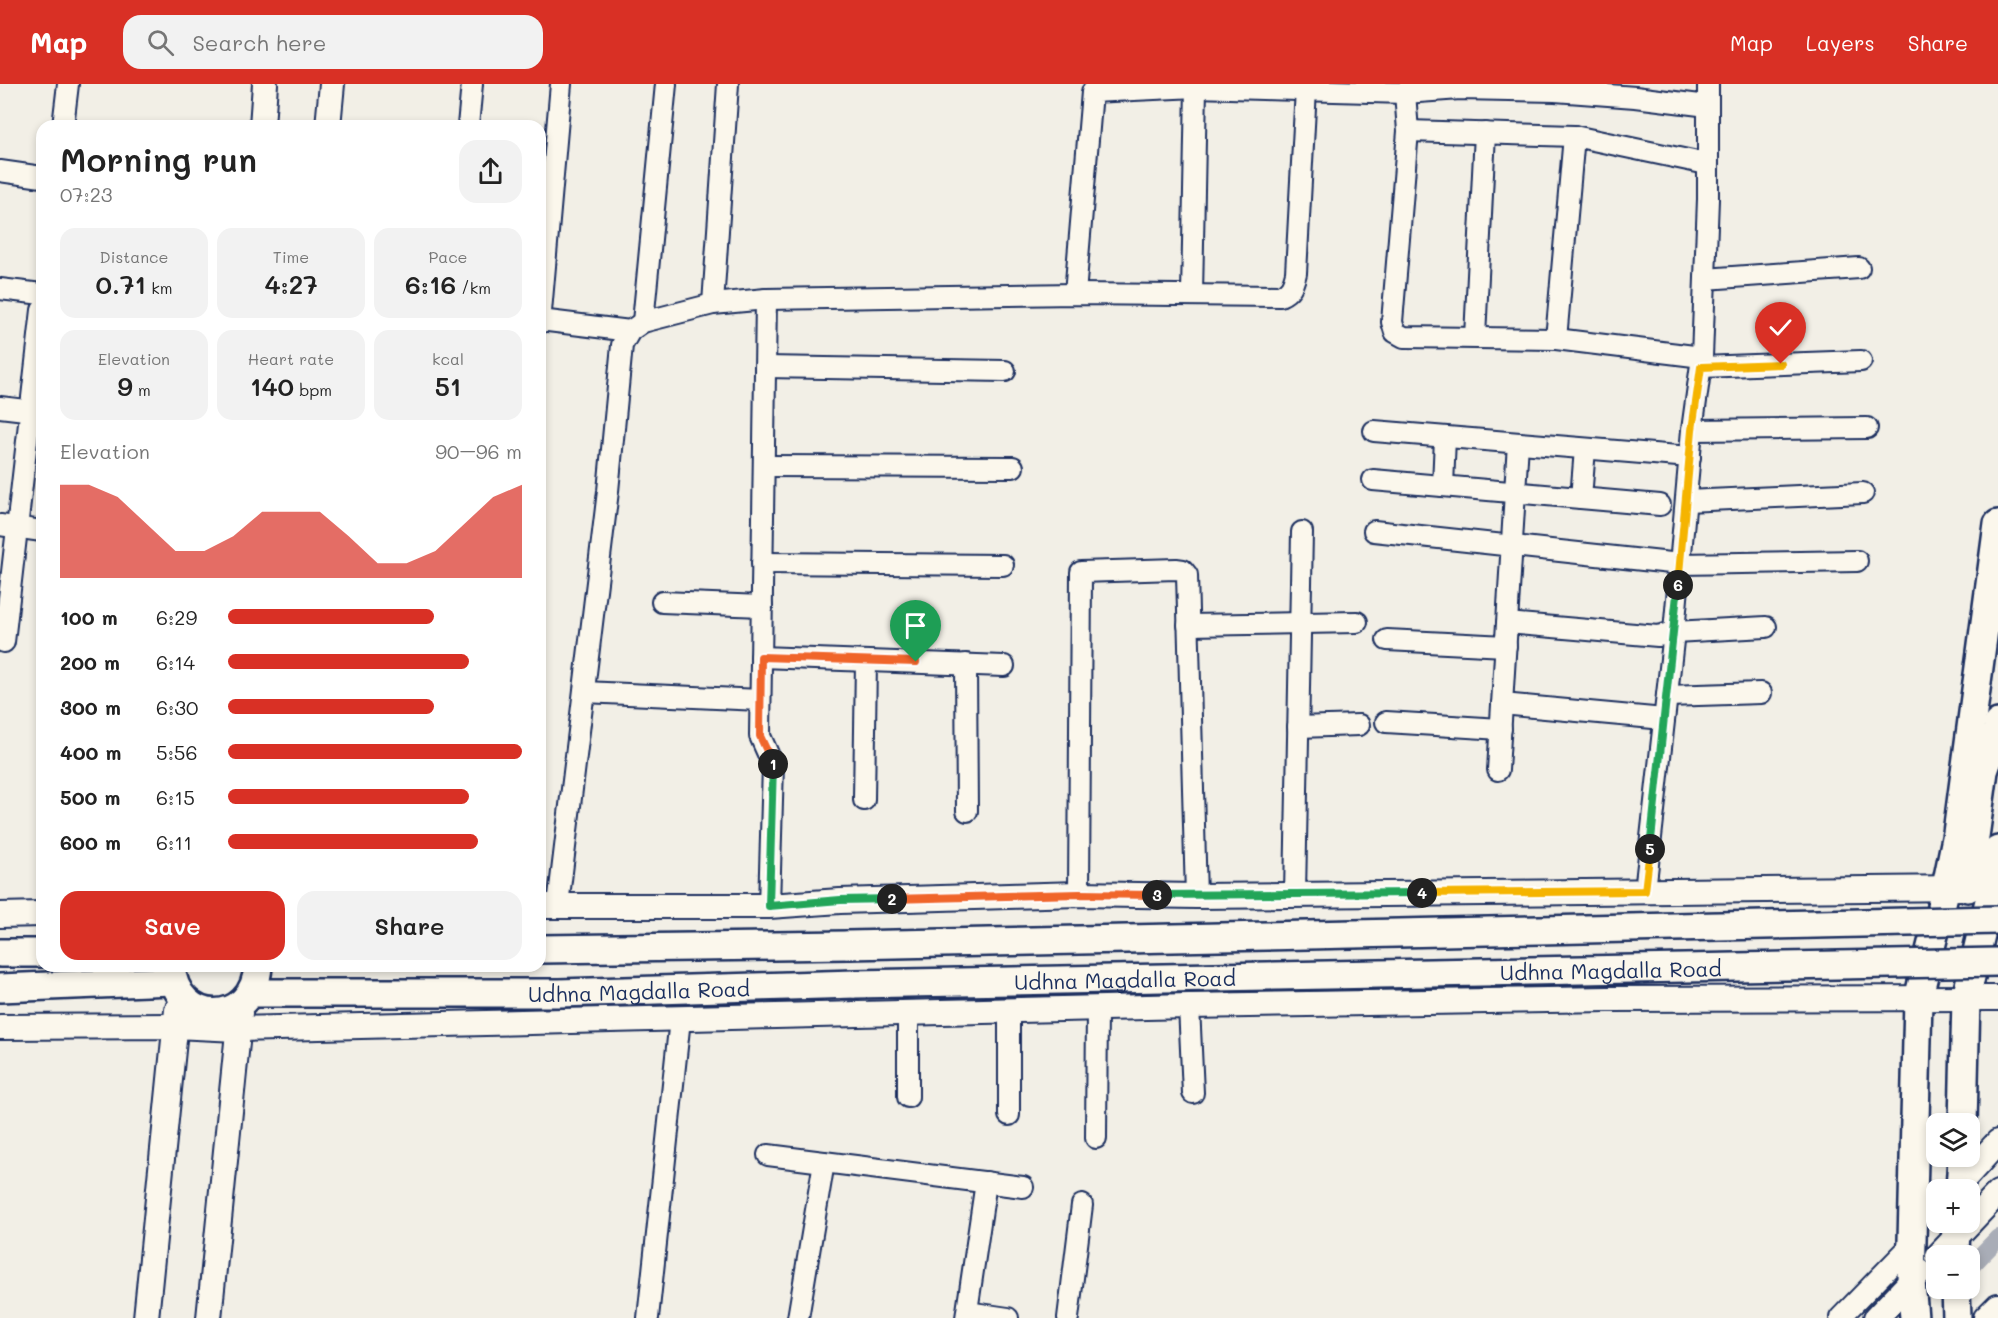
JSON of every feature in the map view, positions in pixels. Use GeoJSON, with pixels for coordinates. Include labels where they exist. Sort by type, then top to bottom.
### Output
{"type":"FeatureCollection","features":[{"type":"Feature","properties":{"kind":"main road"},"geometry":{"type":"LineString","coordinates":[[1976,888],[1957,833],[1998,524]]}},
{"type":"Feature","properties":{"kind":"main road"},"geometry":{"type":"LineString","coordinates":[[1963,1113],[1966,998],[1984,771],[1978,734],[1998,597]]}},
{"type":"Feature","properties":{"kind":"main road"},"geometry":{"type":"LineString","coordinates":[[1984,771],[1997,734],[1998,723]]}},
{"type":"Feature","properties":{"kind":"main road"},"geometry":{"type":"LineString","coordinates":[[1914,1318],[1911,1281],[1918,999],[1998,850]]}},
{"type":"Feature","properties":{"kind":"main road","name":"Udhna Magdalla Road"},"geometry":{"type":"LineString","coordinates":[[546,949],[848,945],[1998,920]]}},
{"type":"Feature","properties":{"kind":"main road"},"geometry":{"type":"LineString","coordinates":[[0,953],[36,953]]}},
{"type":"Feature","properties":{"kind":"main road","name":"Udhna Magdalla Road"},"geometry":{"type":"LineString","coordinates":[[174,980],[189,1004],[201,1011],[215,1013],[243,1009],[558,993],[855,984],[1998,962]]}},
{"type":"Feature","properties":{"kind":"main road"},"geometry":{"type":"LineString","coordinates":[[243,1009],[257,980],[258,972]]}},
{"type":"Feature","properties":{"kind":"main road"},"geometry":{"type":"LineString","coordinates":[[0,988],[174,980]]}},
{"type":"Feature","properties":{"kind":"main road"},"geometry":{"type":"LineString","coordinates":[[1956,1299],[1957,1318]]}},
{"type":"Feature","properties":{"kind":"street"},"geometry":{"type":"LineString","coordinates":[[64,120],[68,84]]}},
{"type":"Feature","properties":{"kind":"street"},"geometry":{"type":"LineString","coordinates":[[262,120],[265,84]]}},
{"type":"Feature","properties":{"kind":"street"},"geometry":{"type":"LineString","coordinates":[[329,120],[332,84]]}},
{"type":"Feature","properties":{"kind":"street"},"geometry":{"type":"LineString","coordinates":[[469,120],[472,84]]}},
{"type":"Feature","properties":{"kind":"street"},"geometry":{"type":"LineString","coordinates":[[546,254],[561,84]]}},
{"type":"Feature","properties":{"kind":"street"},"geometry":{"type":"LineString","coordinates":[[666,84],[636,326],[622,345],[608,491],[584,692],[549,905],[769,906],[840,900],[1079,894],[1196,896],[1976,888]]}},
{"type":"Feature","properties":{"kind":"street"},"geometry":{"type":"LineString","coordinates":[[713,304],[728,84]]}},
{"type":"Feature","properties":{"kind":"street"},"geometry":{"type":"LineString","coordinates":[[1645,891],[1701,362],[1705,279],[1708,84]]}},
{"type":"Feature","properties":{"kind":"street"},"geometry":{"type":"LineString","coordinates":[[1075,294],[1092,92],[1251,86],[1405,93],[1460,86],[1555,87],[1635,90],[1708,106]]}},
{"type":"Feature","properties":{"kind":"street"},"geometry":{"type":"LineString","coordinates":[[1192,296],[1196,87]]}},
{"type":"Feature","properties":{"kind":"street"},"geometry":{"type":"LineString","coordinates":[[546,322],[636,326],[713,304],[766,299],[1075,294],[1280,296],[1288,292],[1293,285],[1296,273],[1306,89]]}},
{"type":"Feature","properties":{"kind":"street"},"geometry":{"type":"LineString","coordinates":[[1405,93],[1408,130],[1393,328],[1395,332],[1404,337],[1556,339],[1701,362],[1861,361]]}},
{"type":"Feature","properties":{"kind":"street"},"geometry":{"type":"LineString","coordinates":[[1408,130],[1574,136],[1707,164]]}},
{"type":"Feature","properties":{"kind":"street"},"geometry":{"type":"LineString","coordinates":[[1475,337],[1485,133]]}},
{"type":"Feature","properties":{"kind":"street"},"geometry":{"type":"LineString","coordinates":[[1556,339],[1574,136]]}},
{"type":"Feature","properties":{"kind":"street"},"geometry":{"type":"LineString","coordinates":[[0,171],[36,176]]}},
{"type":"Feature","properties":{"kind":"street"},"geometry":{"type":"LineString","coordinates":[[1705,279],[1859,268]]}},
{"type":"Feature","properties":{"kind":"street"},"geometry":{"type":"LineString","coordinates":[[0,289],[36,293]]}},
{"type":"Feature","properties":{"kind":"street"},"geometry":{"type":"LineString","coordinates":[[766,299],[760,736],[773,765],[769,906]]}},
{"type":"Feature","properties":{"kind":"street"},"geometry":{"type":"LineString","coordinates":[[765,368],[1005,371]]}},
{"type":"Feature","properties":{"kind":"street"},"geometry":{"type":"LineString","coordinates":[[0,407],[36,411],[8,526],[4,642]]}},
{"type":"Feature","properties":{"kind":"street"},"geometry":{"type":"LineString","coordinates":[[1692,430],[1867,428]]}},
{"type":"Feature","properties":{"kind":"street"},"geometry":{"type":"LineString","coordinates":[[1374,431],[1690,458]]}},
{"type":"Feature","properties":{"kind":"street"},"geometry":{"type":"LineString","coordinates":[[1443,486],[1446,437]]}},
{"type":"Feature","properties":{"kind":"street"},"geometry":{"type":"LineString","coordinates":[[1498,770],[1518,443]]}},
{"type":"Feature","properties":{"kind":"street"},"geometry":{"type":"LineString","coordinates":[[1581,498],[1585,448]]}},
{"type":"Feature","properties":{"kind":"street"},"geometry":{"type":"LineString","coordinates":[[764,466],[1013,467]]}},
{"type":"Feature","properties":{"kind":"street"},"geometry":{"type":"LineString","coordinates":[[1373,480],[1660,505]]}},
{"type":"Feature","properties":{"kind":"street"},"geometry":{"type":"LineString","coordinates":[[1686,501],[1863,493]]}},
{"type":"Feature","properties":{"kind":"street"},"geometry":{"type":"LineString","coordinates":[[8,526],[36,530]]}},
{"type":"Feature","properties":{"kind":"street"},"geometry":{"type":"LineString","coordinates":[[1374,531],[1680,564],[1857,561]]}},
{"type":"Feature","properties":{"kind":"street"},"geometry":{"type":"LineString","coordinates":[[1294,894],[1302,532]]}},
{"type":"Feature","properties":{"kind":"street"},"geometry":{"type":"LineString","coordinates":[[762,562],[1003,565]]}},
{"type":"Feature","properties":{"kind":"street"},"geometry":{"type":"LineString","coordinates":[[1079,894],[1081,572],[1176,568],[1183,570],[1187,575],[1196,896]]}},
{"type":"Feature","properties":{"kind":"street"},"geometry":{"type":"LineString","coordinates":[[662,602],[762,606]]}},
{"type":"Feature","properties":{"kind":"street"},"geometry":{"type":"LineString","coordinates":[[1188,625],[1357,622]]}},
{"type":"Feature","properties":{"kind":"street"},"geometry":{"type":"LineString","coordinates":[[1507,623],[1659,636],[1674,632],[1766,627]]}},
{"type":"Feature","properties":{"kind":"street"},"geometry":{"type":"LineString","coordinates":[[1387,640],[1506,646]]}},
{"type":"Feature","properties":{"kind":"street"},"geometry":{"type":"LineString","coordinates":[[761,657],[1004,666]]}},
{"type":"Feature","properties":{"kind":"street"},"geometry":{"type":"LineString","coordinates":[[864,800],[866,660]]}},
{"type":"Feature","properties":{"kind":"street"},"geometry":{"type":"LineString","coordinates":[[966,664],[967,810]]}},
{"type":"Feature","properties":{"kind":"street"},"geometry":{"type":"LineString","coordinates":[[584,692],[760,700]]}},
{"type":"Feature","properties":{"kind":"street"},"geometry":{"type":"LineString","coordinates":[[1667,696],[1761,693]]}},
{"type":"Feature","properties":{"kind":"street"},"geometry":{"type":"LineString","coordinates":[[1502,704],[1664,719]]}},
{"type":"Feature","properties":{"kind":"street"},"geometry":{"type":"LineString","coordinates":[[1386,722],[1501,729]]}},
{"type":"Feature","properties":{"kind":"street"},"geometry":{"type":"LineString","coordinates":[[1298,727],[1359,725]]}},
{"type":"Feature","properties":{"kind":"street"},"geometry":{"type":"LineString","coordinates":[[0,915],[36,914]]}},
{"type":"Feature","properties":{"kind":"street"},"geometry":{"type":"LineString","coordinates":[[146,1318],[175,1026],[174,980]]}},
{"type":"Feature","properties":{"kind":"street"},"geometry":{"type":"LineString","coordinates":[[0,1027],[175,1026],[243,1009],[680,1019],[1189,1006],[1620,999],[1998,998]]}},
{"type":"Feature","properties":{"kind":"street"},"geometry":{"type":"LineString","coordinates":[[1189,1006],[1193,1093]]}},
{"type":"Feature","properties":{"kind":"street"},"geometry":{"type":"LineString","coordinates":[[1096,1138],[1097,1008]]}},
{"type":"Feature","properties":{"kind":"street"},"geometry":{"type":"LineString","coordinates":[[209,1318],[243,1009]]}},
{"type":"Feature","properties":{"kind":"street"},"geometry":{"type":"LineString","coordinates":[[1009,1010],[1009,1115]]}},
{"type":"Feature","properties":{"kind":"street"},"geometry":{"type":"LineString","coordinates":[[908,1013],[908,1097]]}},
{"type":"Feature","properties":{"kind":"street"},"geometry":{"type":"LineString","coordinates":[[648,1318],[680,1019]]}},
{"type":"Feature","properties":{"kind":"street"},"geometry":{"type":"LineString","coordinates":[[1961,1176],[1998,1142]]}},
{"type":"Feature","properties":{"kind":"street"},"geometry":{"type":"LineString","coordinates":[[768,1155],[1023,1187]]}},
{"type":"Feature","properties":{"kind":"street"},"geometry":{"type":"LineString","coordinates":[[802,1317],[824,1162]]}},
{"type":"Feature","properties":{"kind":"street"},"geometry":{"type":"LineString","coordinates":[[986,1182],[967,1315],[1008,1318]]}},
{"type":"Feature","properties":{"kind":"street"},"geometry":{"type":"LineString","coordinates":[[1949,1245],[1998,1192]]}},
{"type":"Feature","properties":{"kind":"street"},"geometry":{"type":"LineString","coordinates":[[1068,1318],[1082,1204]]}},
{"type":"Feature","properties":{"kind":"street"},"geometry":{"type":"LineString","coordinates":[[1840,1318],[1912,1244]]}},
{"type":"Feature","properties":{"kind":"street"},"geometry":{"type":"LineString","coordinates":[[1876,1318],[1926,1267]]}},
{"type":"Feature","properties":{"kind":"street"},"geometry":{"type":"LineString","coordinates":[[1986,1318],[1998,1306]]}},
{"type":"Feature","properties":{"kind":"waterway"},"geometry":{"type":"LineString","coordinates":[[1980,1257],[1998,1238]]}},
{"type":"Feature","properties":{"kind":"route"},"geometry":{"type":"LineString","coordinates":[[916,662],[761,657],[760,736],[773,765],[769,906],[840,900],[1079,894],[1196,896],[1645,891],[1674,632],[1692,430],[1701,367],[1781,364]]}}]}
